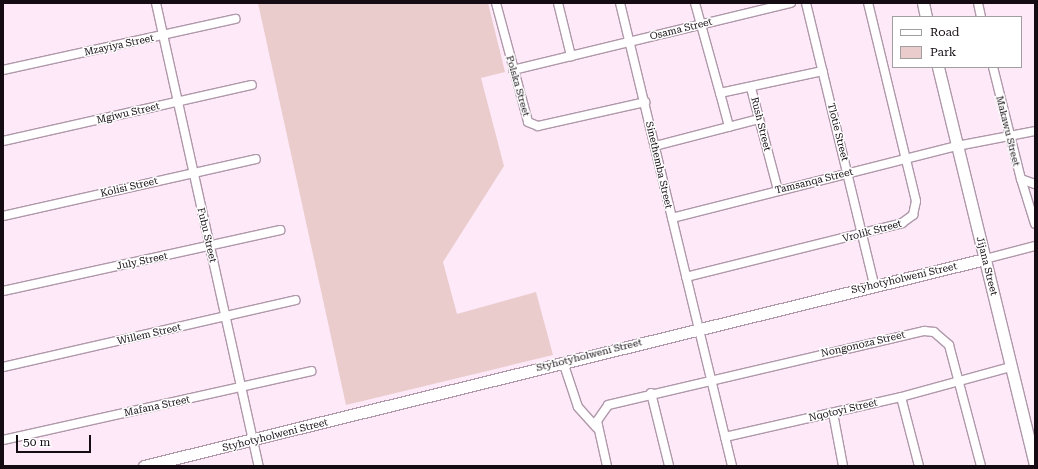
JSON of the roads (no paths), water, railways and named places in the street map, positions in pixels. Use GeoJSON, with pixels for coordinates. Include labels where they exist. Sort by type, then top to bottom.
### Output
{"type":"FeatureCollection","features":[{"type":"Feature","properties":{"kind":"street","name":"Fubu Street"},"geometry":{"type":"LineString","coordinates":[[156,3],[259,466]]}},
{"type":"Feature","properties":{"kind":"street","name":"Polska Street"},"geometry":{"type":"LineString","coordinates":[[496,3],[525,117],[532,125],[645,102]]}},
{"type":"Feature","properties":{"kind":"street"},"geometry":{"type":"LineString","coordinates":[[558,3],[571,56]]}},
{"type":"Feature","properties":{"kind":"street","name":"Sinethemba Street"},"geometry":{"type":"LineString","coordinates":[[620,3],[732,466]]}},
{"type":"Feature","properties":{"kind":"street"},"geometry":{"type":"LineString","coordinates":[[696,3],[729,127]]}},
{"type":"Feature","properties":{"kind":"street","name":"Osama Street"},"geometry":{"type":"LineString","coordinates":[[513,70],[791,3]]}},
{"type":"Feature","properties":{"kind":"street","name":"Tlotie Street"},"geometry":{"type":"LineString","coordinates":[[806,3],[874,285]]}},
{"type":"Feature","properties":{"kind":"street","name":"Vrolik Street"},"geometry":{"type":"LineString","coordinates":[[686,277],[861,234],[908,221],[913,215],[916,201],[868,3]]}},
{"type":"Feature","properties":{"kind":"street"},"geometry":{"type":"LineString","coordinates":[[923,3],[926,16]]}},
{"type":"Feature","properties":{"kind":"street"},"geometry":{"type":"LineString","coordinates":[[978,3],[981,16]]}},
{"type":"Feature","properties":{"kind":"street","name":"Mzayiya Street"},"geometry":{"type":"LineString","coordinates":[[3,70],[235,19]]}},
{"type":"Feature","properties":{"kind":"street","name":"Jijana Street"},"geometry":{"type":"LineString","coordinates":[[938,68],[1035,466]]}},
{"type":"Feature","properties":{"kind":"street","name":"Makawu Street"},"geometry":{"type":"LineString","coordinates":[[993,68],[1009,137],[1021,179],[1035,184]]}},
{"type":"Feature","properties":{"kind":"street"},"geometry":{"type":"LineString","coordinates":[[751,88],[823,71]]}},
{"type":"Feature","properties":{"kind":"street","name":"Mgiwu Street"},"geometry":{"type":"LineString","coordinates":[[3,142],[252,85]]}},
{"type":"Feature","properties":{"kind":"street","name":"Rush Street"},"geometry":{"type":"LineString","coordinates":[[720,93],[751,88],[778,190]]}},
{"type":"Feature","properties":{"kind":"street"},"geometry":{"type":"LineString","coordinates":[[654,146],[759,119]]}},
{"type":"Feature","properties":{"kind":"street","name":"Tamsanqa Street"},"geometry":{"type":"LineString","coordinates":[[672,218],[905,158],[1035,131]]}},
{"type":"Feature","properties":{"kind":"street","name":"Kolisi Street"},"geometry":{"type":"LineString","coordinates":[[3,216],[256,159]]}},
{"type":"Feature","properties":{"kind":"street"},"geometry":{"type":"LineString","coordinates":[[1021,179],[1035,224]]}},
{"type":"Feature","properties":{"kind":"street","name":"July Street"},"geometry":{"type":"LineString","coordinates":[[3,291],[280,230]]}},
{"type":"Feature","properties":{"kind":"street","name":"Styhotyholweni Street"},"geometry":{"type":"LineString","coordinates":[[144,466],[253,441],[699,328],[1035,246]]}},
{"type":"Feature","properties":{"kind":"street","name":"Willem Street"},"geometry":{"type":"LineString","coordinates":[[3,367],[295,300]]}},
{"type":"Feature","properties":{"kind":"street","name":"Nongonoza Street"},"geometry":{"type":"LineString","coordinates":[[597,428],[599,415],[608,404],[924,331],[934,332],[949,345],[961,382],[981,466]]}},
{"type":"Feature","properties":{"kind":"street"},"geometry":{"type":"LineString","coordinates":[[563,362],[578,407],[597,428],[607,466]]}},
{"type":"Feature","properties":{"kind":"street","name":"Nqotoyi Street"},"geometry":{"type":"LineString","coordinates":[[725,437],[901,397],[961,382],[1011,367]]}},
{"type":"Feature","properties":{"kind":"street","name":"Mafana Street"},"geometry":{"type":"LineString","coordinates":[[3,440],[311,371]]}},
{"type":"Feature","properties":{"kind":"street"},"geometry":{"type":"LineString","coordinates":[[651,393],[669,466]]}},
{"type":"Feature","properties":{"kind":"street"},"geometry":{"type":"LineString","coordinates":[[901,397],[919,466]]}},
{"type":"Feature","properties":{"kind":"street"},"geometry":{"type":"LineString","coordinates":[[833,413],[843,466]]}}]}
